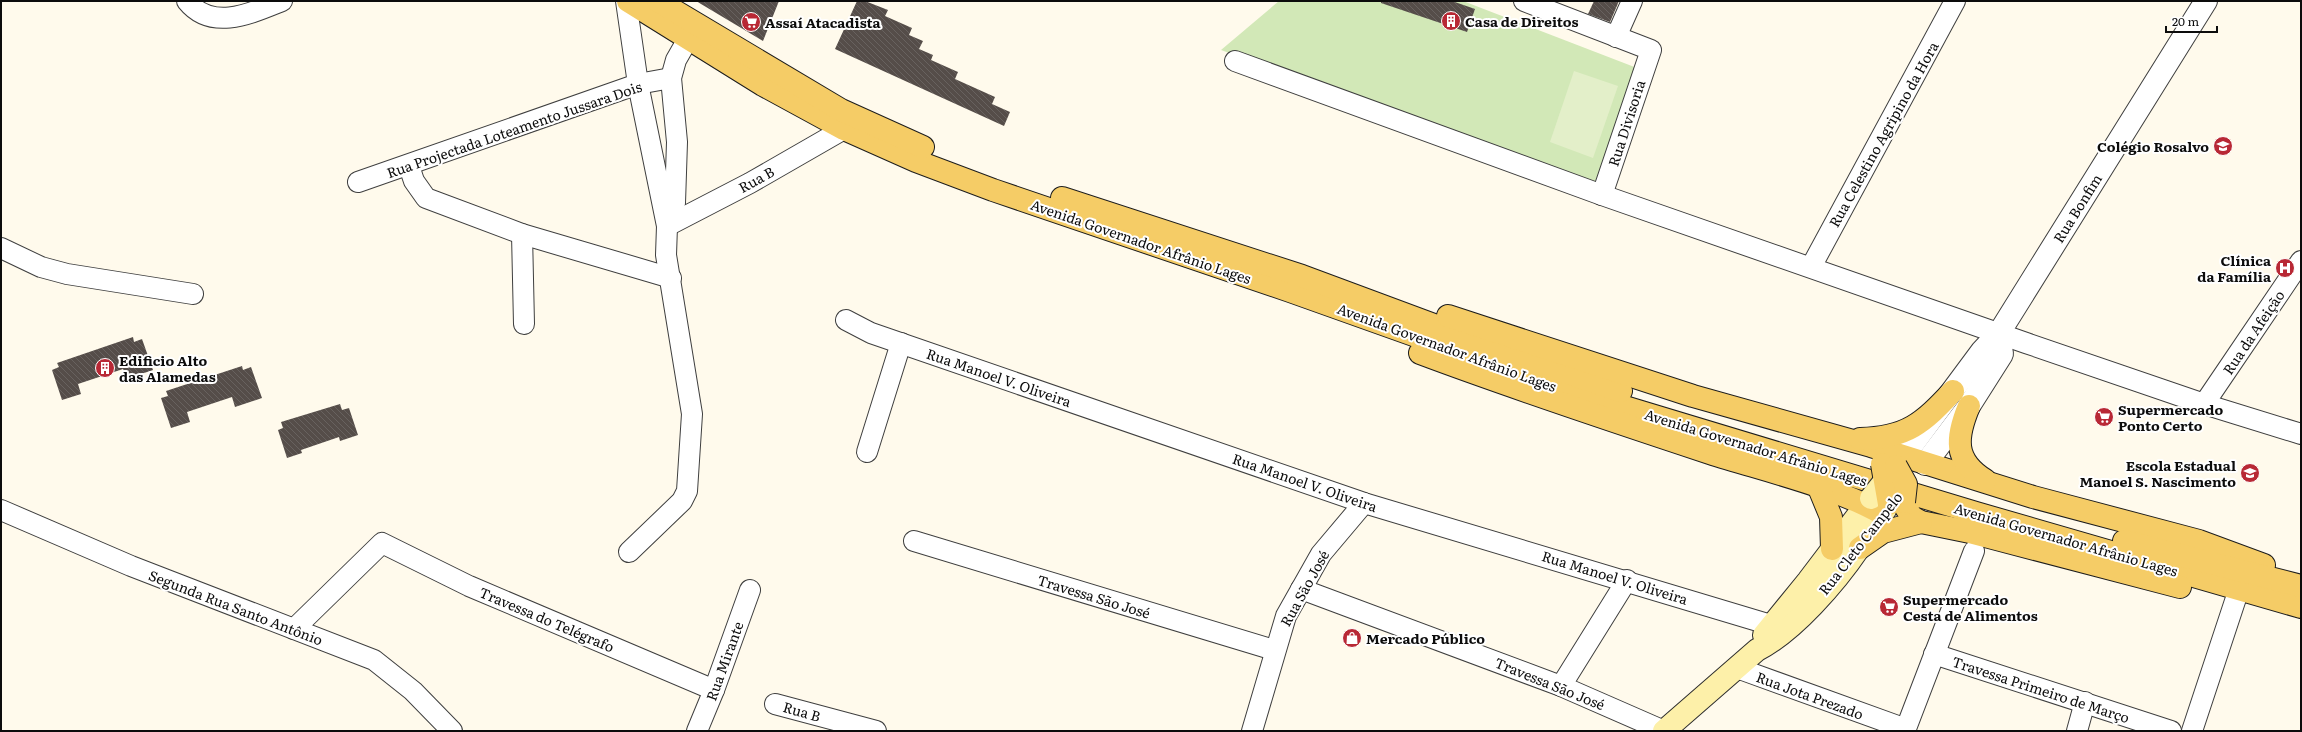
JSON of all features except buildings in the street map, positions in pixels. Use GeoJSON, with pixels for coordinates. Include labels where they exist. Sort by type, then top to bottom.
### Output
{"type":"FeatureCollection","features":[{"type":"Feature","properties":{"kind":"main road","name":"Avenida Governador Afrânio Lages"},"geometry":{"type":"LineString","coordinates":[[627,1],[763,85],[844,129],[916,161],[993,190],[1296,284],[1636,395],[2104,536],[2300,585]]}},
{"type":"Feature","properties":{"kind":"main road","name":"Avenida Governador Afrânio Lages"},"geometry":{"type":"LineString","coordinates":[[658,1],[841,110],[921,147],[1296,284],[1565,389],[1976,513],[2301,607]]}},
{"type":"Feature","properties":{"kind":"main road"},"geometry":{"type":"LineString","coordinates":[[1296,284],[1455,317],[1693,396],[1871,446],[1879,455],[1906,508],[1912,517],[1921,522],[1970,532],[2215,595],[2239,589]]}},
{"type":"Feature","properties":{"kind":"main road"},"geometry":{"type":"LineString","coordinates":[[1296,284],[1351,326],[1414,351],[1606,419],[1819,488],[1990,483]]}},
{"type":"Feature","properties":{"kind":"main road"},"geometry":{"type":"LineString","coordinates":[[1848,439],[1874,439],[1910,430],[1927,418],[1953,391]]}},
{"type":"Feature","properties":{"kind":"main road"},"geometry":{"type":"LineString","coordinates":[[1969,406],[1960,427],[1959,446],[1966,464],[1977,475],[1990,483],[2033,497],[2199,541],[2236,553],[2257,561],[2300,585]]}},
{"type":"Feature","properties":{"kind":"main road","name":"Rua Cleto Campelo"},"geometry":{"type":"LineString","coordinates":[[1664,731],[1757,650],[1771,643],[1792,625],[1829,587],[1860,548],[1893,485]]}},
{"type":"Feature","properties":{"kind":"main road","name":"Rua Cleto Campelo"},"geometry":{"type":"LineString","coordinates":[[1757,650],[1772,625],[1832,549],[1893,485]]}},
{"type":"Feature","properties":{"kind":"main road"},"geometry":{"type":"LineString","coordinates":[[1819,488],[1831,517],[1832,549]]}},
{"type":"Feature","properties":{"kind":"main road"},"geometry":{"type":"LineString","coordinates":[[1860,548],[1883,532],[1921,522]]}},
{"type":"Feature","properties":{"kind":"street"},"geometry":{"type":"LineString","coordinates":[[187,1],[193,8],[205,16],[217,19],[228,18],[260,10],[282,1]]}},
{"type":"Feature","properties":{"kind":"street"},"geometry":{"type":"LineString","coordinates":[[627,1],[638,84],[667,226],[666,255],[671,278],[692,414],[687,491],[682,501],[629,552]]}},
{"type":"Feature","properties":{"kind":"street"},"geometry":{"type":"LineString","coordinates":[[1524,1],[1566,8],[1616,37],[1632,1]]}},
{"type":"Feature","properties":{"kind":"street","name":"Rua Celestino Agripino da Hora"},"geometry":{"type":"LineString","coordinates":[[1810,267],[1955,1]]}},
{"type":"Feature","properties":{"kind":"street","name":"Rua Bonfim"},"geometry":{"type":"LineString","coordinates":[[1893,485],[1953,391],[1982,351],[1999,334],[2206,1]]}},
{"type":"Feature","properties":{"kind":"street","name":"Rua Divisoria"},"geometry":{"type":"LineString","coordinates":[[1602,195],[1651,50],[1616,37]]}},
{"type":"Feature","properties":{"kind":"street"},"geometry":{"type":"LineString","coordinates":[[667,226],[675,203],[677,142],[671,78],[676,60],[688,39]]}},
{"type":"Feature","properties":{"kind":"street"},"geometry":{"type":"LineString","coordinates":[[1235,61],[1602,195],[1999,334],[2204,404],[2301,434]]}},
{"type":"Feature","properties":{"kind":"street","name":"Rua Projectada Loteamento Jussara Dois"},"geometry":{"type":"LineString","coordinates":[[358,182],[409,166],[638,84],[671,78]]}},
{"type":"Feature","properties":{"kind":"street","name":"Rua B"},"geometry":{"type":"LineString","coordinates":[[667,226],[750,183],[844,129]]}},
{"type":"Feature","properties":{"kind":"street"},"geometry":{"type":"LineString","coordinates":[[409,166],[414,181],[426,198],[522,234],[671,278]]}},
{"type":"Feature","properties":{"kind":"street"},"geometry":{"type":"LineString","coordinates":[[522,234],[524,324]]}},
{"type":"Feature","properties":{"kind":"street"},"geometry":{"type":"LineString","coordinates":[[1,248],[41,267],[67,274],[193,294]]}},
{"type":"Feature","properties":{"kind":"street","name":"Rua da Afeição"},"geometry":{"type":"LineString","coordinates":[[2204,404],[2301,261]]}},
{"type":"Feature","properties":{"kind":"street","name":"Rua Manoel V. Oliveira"},"geometry":{"type":"LineString","coordinates":[[846,320],[871,333],[1364,502],[1627,580],[1772,625]]}},
{"type":"Feature","properties":{"kind":"street"},"geometry":{"type":"LineString","coordinates":[[1893,485],[1969,406],[2002,354],[1999,334]]}},
{"type":"Feature","properties":{"kind":"street"},"geometry":{"type":"LineString","coordinates":[[867,452],[901,343]]}},
{"type":"Feature","properties":{"kind":"street","name":"Rua São José"},"geometry":{"type":"LineString","coordinates":[[1252,731],[1274,650],[1286,616],[1321,554],[1364,502]]}},
{"type":"Feature","properties":{"kind":"street","name":"Segunda Rua Santo Antônio"},"geometry":{"type":"LineString","coordinates":[[1,510],[131,566],[374,660],[413,691],[452,731]]}},
{"type":"Feature","properties":{"kind":"street","name":"Travessa São José"},"geometry":{"type":"LineString","coordinates":[[914,541],[1274,650]]}},
{"type":"Feature","properties":{"kind":"street","name":"Travessa do Telégrafo"},"geometry":{"type":"LineString","coordinates":[[294,629],[382,543],[469,586],[714,690]]}},
{"type":"Feature","properties":{"kind":"street"},"geometry":{"type":"LineString","coordinates":[[1906,730],[1974,551]]}},
{"type":"Feature","properties":{"kind":"street"},"geometry":{"type":"LineString","coordinates":[[1561,686],[1627,580]]}},
{"type":"Feature","properties":{"kind":"street","name":"Travessa São José"},"geometry":{"type":"LineString","coordinates":[[1301,589],[1561,686],[1664,731]]}},
{"type":"Feature","properties":{"kind":"street"},"geometry":{"type":"LineString","coordinates":[[2192,731],[2239,589]]}},
{"type":"Feature","properties":{"kind":"street","name":"Rua Mirante"},"geometry":{"type":"LineString","coordinates":[[696,731],[714,690],[750,590]]}},
{"type":"Feature","properties":{"kind":"street","name":"Travessa Primeiro de Março"},"geometry":{"type":"LineString","coordinates":[[1934,654],[2171,731]]}},
{"type":"Feature","properties":{"kind":"street","name":"Rua Jota Prezado"},"geometry":{"type":"LineString","coordinates":[[1737,668],[1906,730]]}},
{"type":"Feature","properties":{"kind":"street"},"geometry":{"type":"LineString","coordinates":[[2077,731],[2085,702]]}},
{"type":"Feature","properties":{"kind":"street","name":"Rua B"},"geometry":{"type":"LineString","coordinates":[[775,704],[812,723],[876,731]]}},
{"type":"Feature","properties":{"kind":"green space"},"geometry":{"type":"Polygon","coordinates":[[[1279,1],[1463,1],[1637,68],[1594,185],[1221,50],[1279,1]]]}},
{"type":"Feature","properties":{"kind":"green space"},"geometry":{"type":"Polygon","coordinates":[[[1574,71],[1618,86],[1593,158],[1550,142],[1574,71]]]}},
{"type":"Feature","properties":{"kind":"place","name":"Casa de Direitos"},"geometry":{"type":"Point","coordinates":[1451,21]}},
{"type":"Feature","properties":{"kind":"place","name":"Assaí Atacadista"},"geometry":{"type":"Point","coordinates":[751,22]}},
{"type":"Feature","properties":{"kind":"place","name":"Colégio Rosalvo"},"geometry":{"type":"Point","coordinates":[2223,146]}},
{"type":"Feature","properties":{"kind":"place","name":"Clínica da Família"},"geometry":{"type":"Point","coordinates":[2285,268]}},
{"type":"Feature","properties":{"kind":"place","name":"Edificio Alto das Alamedas"},"geometry":{"type":"Point","coordinates":[105,368]}},
{"type":"Feature","properties":{"kind":"place","name":"Supermercado Ponto Certo"},"geometry":{"type":"Point","coordinates":[2104,417]}},
{"type":"Feature","properties":{"kind":"place","name":"Escola Estadual Manoel S. Nascimento"},"geometry":{"type":"Point","coordinates":[2250,473]}},
{"type":"Feature","properties":{"kind":"place","name":"Supermercado Cesta de Alimentos"},"geometry":{"type":"Point","coordinates":[1889,607]}},
{"type":"Feature","properties":{"kind":"place","name":"Mercado Público"},"geometry":{"type":"Point","coordinates":[1352,638]}}]}
